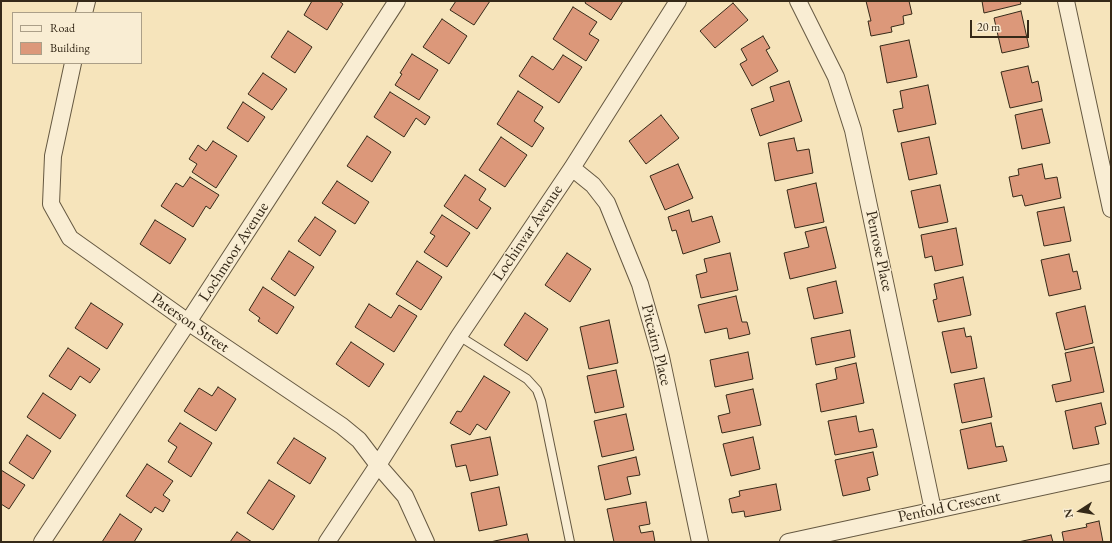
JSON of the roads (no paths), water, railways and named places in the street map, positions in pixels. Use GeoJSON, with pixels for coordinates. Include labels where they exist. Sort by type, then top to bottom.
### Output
{"type":"FeatureCollection","features":[{"type":"Feature","properties":{"kind":"street"},"geometry":{"type":"LineString","coordinates":[[84,12],[87,1]]}},
{"type":"Feature","properties":{"kind":"street","name":"Lochmoor Avenue"},"geometry":{"type":"LineString","coordinates":[[42,542],[188,322],[397,1]]}},
{"type":"Feature","properties":{"kind":"street","name":"Lochinvar Avenue"},"geometry":{"type":"LineString","coordinates":[[327,542],[378,465],[459,336],[572,168],[678,1]]}},
{"type":"Feature","properties":{"kind":"street","name":"Penrose Place"},"geometry":{"type":"LineString","coordinates":[[798,1],[836,77],[853,130],[933,510]]}},
{"type":"Feature","properties":{"kind":"street"},"geometry":{"type":"LineString","coordinates":[[1066,1],[1111,209]]}},
{"type":"Feature","properties":{"kind":"street","name":"Paterson Street"},"geometry":{"type":"LineString","coordinates":[[73,64],[53,156],[51,204],[70,238],[188,322],[342,426],[359,440],[405,496],[426,542]]}},
{"type":"Feature","properties":{"kind":"street","name":"Pitcairn Place"},"geometry":{"type":"LineString","coordinates":[[572,168],[593,185],[607,203],[640,284],[661,357],[700,542]]}},
{"type":"Feature","properties":{"kind":"street","name":"Penfold Crescent"},"geometry":{"type":"LineString","coordinates":[[788,542],[1111,472]]}},
{"type":"Feature","properties":{"kind":"lane"},"geometry":{"type":"LineString","coordinates":[[459,336],[527,379],[537,390],[541,401],[570,542]]}}]}
